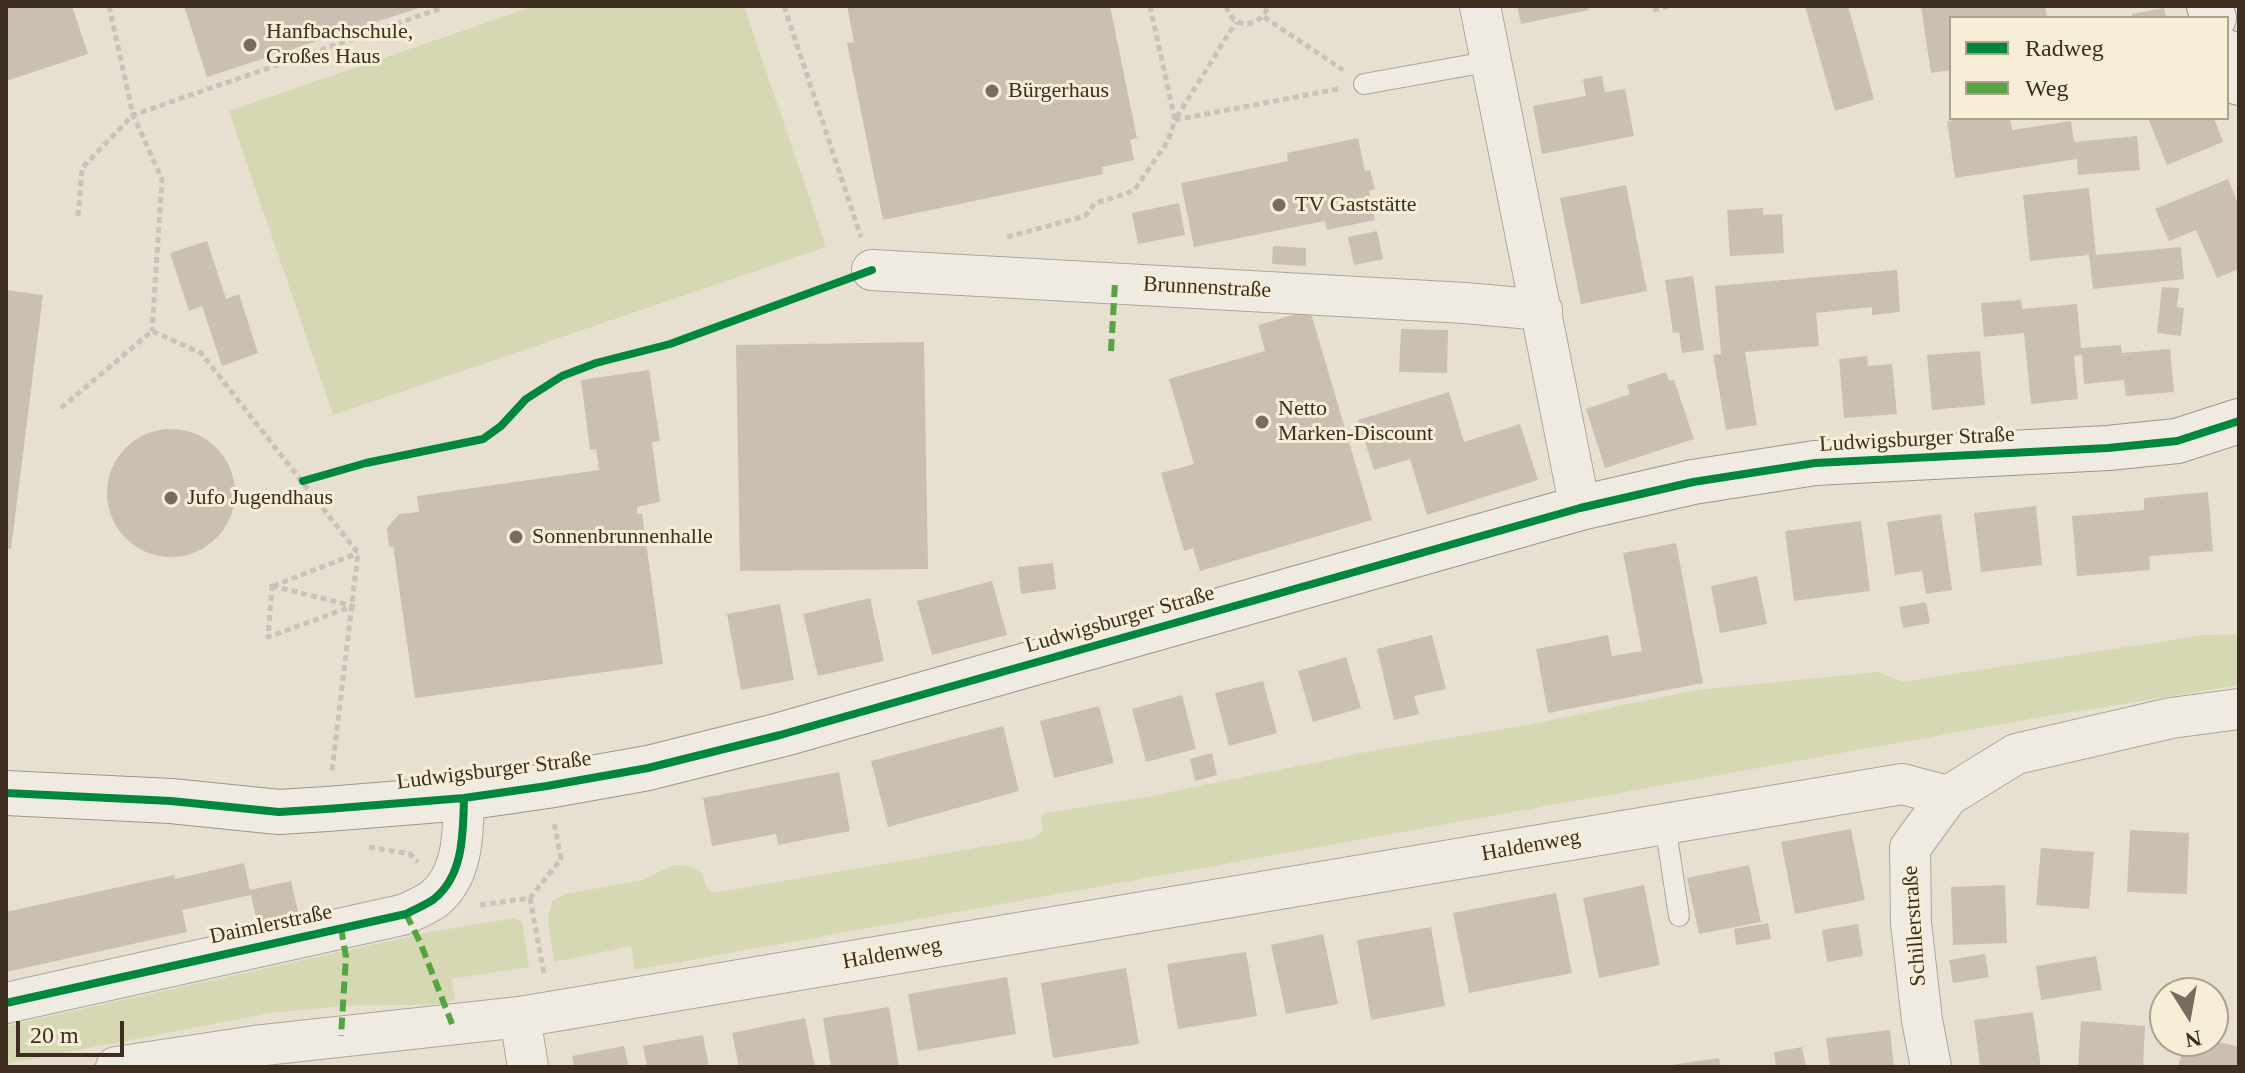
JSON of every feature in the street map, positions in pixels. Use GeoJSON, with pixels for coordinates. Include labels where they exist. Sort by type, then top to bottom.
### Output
{"type":"FeatureCollection","features":[{"type":"Feature","properties":{"kind":"street"},"geometry":{"type":"LineString","coordinates":[[1480,6],[1580,508]]}},
{"type":"Feature","properties":{"kind":"street"},"geometry":{"type":"LineString","coordinates":[[2229,57],[2239,83]]}},
{"type":"Feature","properties":{"kind":"street","name":"Brunnenstraße"},"geometry":{"type":"LineString","coordinates":[[872,270],[1449,302],[1542,310]]}},
{"type":"Feature","properties":{"kind":"street","name":"Ludwigsburger Straße"},"geometry":{"type":"LineString","coordinates":[[6,793],[171,801],[279,812],[464,798],[547,786],[648,768],[780,735],[1580,508],[1693,482],[1815,463],[2177,441],[2239,421]]}},
{"type":"Feature","properties":{"kind":"street"},"geometry":{"type":"LineString","coordinates":[[1948,796],[2016,754],[2171,718],[2239,709]]}},
{"type":"Feature","properties":{"kind":"street","name":"Haldenweg"},"geometry":{"type":"LineString","coordinates":[[116,1067],[255,1046],[520,1017],[1902,784],[1948,796]]}},
{"type":"Feature","properties":{"kind":"street","name":"Schillerstraße"},"geometry":{"type":"LineString","coordinates":[[1931,1067],[1922,1020],[1911,923],[1910,848],[1948,796]]}},
{"type":"Feature","properties":{"kind":"street"},"geometry":{"type":"LineString","coordinates":[[426,885],[456,868],[462,840],[464,798]]}},
{"type":"Feature","properties":{"kind":"street","name":"Daimlerstraße"},"geometry":{"type":"LineString","coordinates":[[6,1003],[406,914],[426,885]]}},
{"type":"Feature","properties":{"kind":"street"},"geometry":{"type":"LineString","coordinates":[[520,1017],[528,1067]]}},
{"type":"Feature","properties":{"kind":"lane"},"geometry":{"type":"LineString","coordinates":[[1364,84],[1492,61]]}},
{"type":"Feature","properties":{"kind":"lane"},"geometry":{"type":"LineString","coordinates":[[1665,824],[1679,916]]}},
{"type":"Feature","properties":{"kind":"path"},"geometry":{"type":"LineString","coordinates":[[61,408],[152,331],[162,179],[133,115],[109,6]]}},
{"type":"Feature","properties":{"kind":"path"},"geometry":{"type":"LineString","coordinates":[[78,216],[82,168],[133,115],[442,6]]}},
{"type":"Feature","properties":{"kind":"path"},"geometry":{"type":"LineString","coordinates":[[784,6],[872,270]]}},
{"type":"Feature","properties":{"kind":"path"},"geometry":{"type":"LineString","coordinates":[[1150,6],[1175,120]]}},
{"type":"Feature","properties":{"kind":"path"},"geometry":{"type":"LineString","coordinates":[[1226,6],[1236,22],[1244,25],[1256,23],[1264,17],[1268,6]]}},
{"type":"Feature","properties":{"kind":"path"},"geometry":{"type":"LineString","coordinates":[[1653,10],[1669,6]]}},
{"type":"Feature","properties":{"kind":"path"},"geometry":{"type":"LineString","coordinates":[[1264,17],[1364,84]]}},
{"type":"Feature","properties":{"kind":"path"},"geometry":{"type":"LineString","coordinates":[[998,239],[1085,216],[1095,203],[1135,189],[1168,141],[1175,120],[1236,22]]}},
{"type":"Feature","properties":{"kind":"path"},"geometry":{"type":"LineString","coordinates":[[1175,120],[1364,84]]}},
{"type":"Feature","properties":{"kind":"path"},"geometry":{"type":"LineString","coordinates":[[152,331],[201,353],[358,553],[327,809],[346,839],[373,849],[410,854],[418,860],[426,885],[473,905],[530,898],[561,859],[547,786]]}},
{"type":"Feature","properties":{"kind":"path"},"geometry":{"type":"LineString","coordinates":[[272,586],[358,553]]}},
{"type":"Feature","properties":{"kind":"path"},"geometry":{"type":"LineString","coordinates":[[272,586],[268,637],[353,606]]}},
{"type":"Feature","properties":{"kind":"path"},"geometry":{"type":"LineString","coordinates":[[272,586],[353,606]]}},
{"type":"Feature","properties":{"kind":"path"},"geometry":{"type":"LineString","coordinates":[[530,898],[544,975]]}},
{"type":"Feature","properties":{"kind":"green space"},"geometry":{"type":"Polygon","coordinates":[[[535,6],[744,6],[826,247],[333,415],[229,111],[535,6]]]}},
{"type":"Feature","properties":{"kind":"green space"},"geometry":{"type":"Polygon","coordinates":[[[2239,634],[2239,685],[2036,718],[635,970],[631,946],[554,962],[548,919],[552,901],[565,894],[642,880],[674,865],[690,866],[703,874],[706,887],[713,893],[1035,838],[1043,830],[1041,819],[1045,813],[1141,798],[1697,690],[1879,672],[1902,682],[2204,635],[2239,634]]]}},
{"type":"Feature","properties":{"kind":"green space"},"geometry":{"type":"Polygon","coordinates":[[[514,918],[522,922],[529,967],[451,979],[455,1000],[442,1004],[344,1006],[270,1013],[6,1064],[6,1026],[431,932],[514,918]]]}},
{"type":"Feature","properties":{"kind":"building"},"geometry":{"type":"Polygon","coordinates":[[[6,6],[72,6],[88,54],[6,81],[6,6]]]}},
{"type":"Feature","properties":{"kind":"building","name":"Hanfbachschule, Großes Haus"},"geometry":{"type":"Polygon","coordinates":[[[184,6],[422,6],[422,7],[207,77],[184,6]]]}},
{"type":"Feature","properties":{"kind":"building","name":"Bürgerhaus"},"geometry":{"type":"Polygon","coordinates":[[[847,6],[1110,6],[1137,138],[1130,140],[1134,160],[1102,167],[1103,174],[883,220],[847,43],[854,42],[847,6]]]}},
{"type":"Feature","properties":{"kind":"building"},"geometry":{"type":"Polygon","coordinates":[[[1517,6],[1588,6],[1589,10],[1521,24],[1517,6]]]}},
{"type":"Feature","properties":{"kind":"building"},"geometry":{"type":"Polygon","coordinates":[[[1805,6],[1848,6],[1874,99],[1835,111],[1805,6]]]}},
{"type":"Feature","properties":{"kind":"building"},"geometry":{"type":"Polygon","coordinates":[[[1921,6],[2045,6],[2047,16],[1949,16],[1949,70],[1931,73],[1921,6]]]}},
{"type":"Feature","properties":{"kind":"building"},"geometry":{"type":"Polygon","coordinates":[[[2164,8],[2166,16],[2132,16],[2164,8]]]}},
{"type":"Feature","properties":{"kind":"building"},"geometry":{"type":"Polygon","coordinates":[[[1602,76],[1605,92],[1625,89],[1634,136],[1542,154],[1533,106],[1586,96],[1583,79],[1602,76]]]}},
{"type":"Feature","properties":{"kind":"building"},"geometry":{"type":"Polygon","coordinates":[[[2010,120],[2012,130],[2071,121],[2074,142],[2137,136],[2140,170],[2078,175],[2077,159],[1955,178],[1947,121],[2010,120]]]}},
{"type":"Feature","properties":{"kind":"building"},"geometry":{"type":"Polygon","coordinates":[[[2149,120],[2215,120],[2223,142],[2167,165],[2149,120]]]}},
{"type":"Feature","properties":{"kind":"building","name":"TV Gaststätte"},"geometry":{"type":"Polygon","coordinates":[[[1358,138],[1365,171],[1370,170],[1375,189],[1369,191],[1375,220],[1327,230],[1325,221],[1194,247],[1181,183],[1288,161],[1287,153],[1358,138]]]}},
{"type":"Feature","properties":{"kind":"building"},"geometry":{"type":"Polygon","coordinates":[[[2228,179],[2239,206],[2239,269],[2217,278],[2196,230],[2169,241],[2155,209],[2228,179]]]}},
{"type":"Feature","properties":{"kind":"building"},"geometry":{"type":"Polygon","coordinates":[[[1626,185],[1647,291],[1581,304],[1560,198],[1626,185]]]}},
{"type":"Feature","properties":{"kind":"building"},"geometry":{"type":"Polygon","coordinates":[[[2089,188],[2096,255],[2181,247],[2184,279],[2093,289],[2089,255],[2030,261],[2023,195],[2089,188]]]}},
{"type":"Feature","properties":{"kind":"building"},"geometry":{"type":"Polygon","coordinates":[[[1179,203],[1185,235],[1138,244],[1132,213],[1179,203]]]}},
{"type":"Feature","properties":{"kind":"building"},"geometry":{"type":"Polygon","coordinates":[[[1763,208],[1763,215],[1782,214],[1784,253],[1730,256],[1727,210],[1763,208]]]}},
{"type":"Feature","properties":{"kind":"building"},"geometry":{"type":"Polygon","coordinates":[[[1377,231],[1383,259],[1354,265],[1348,237],[1377,231]]]}},
{"type":"Feature","properties":{"kind":"building"},"geometry":{"type":"Polygon","coordinates":[[[207,241],[226,299],[239,294],[258,353],[222,366],[202,306],[189,311],[170,253],[207,241]]]}},
{"type":"Feature","properties":{"kind":"building"},"geometry":{"type":"Polygon","coordinates":[[[1273,246],[1306,248],[1306,266],[1272,264],[1273,246]]]}},
{"type":"Feature","properties":{"kind":"building"},"geometry":{"type":"Polygon","coordinates":[[[1897,270],[1900,312],[1872,315],[1872,307],[1816,313],[1819,346],[1745,352],[1757,425],[1726,430],[1713,355],[1721,354],[1715,286],[1897,270]]]}},
{"type":"Feature","properties":{"kind":"building"},"geometry":{"type":"Polygon","coordinates":[[[1693,276],[1704,350],[1682,353],[1679,332],[1673,333],[1665,280],[1693,276]]]}},
{"type":"Feature","properties":{"kind":"building"},"geometry":{"type":"Polygon","coordinates":[[[2162,287],[2179,288],[2177,307],[2184,308],[2181,336],[2157,333],[2162,287]]]}},
{"type":"Feature","properties":{"kind":"building"},"geometry":{"type":"Polygon","coordinates":[[[6,290],[43,295],[11,549],[6,548],[6,290]]]}},
{"type":"Feature","properties":{"kind":"building"},"geometry":{"type":"Polygon","coordinates":[[[2021,300],[2022,309],[2077,304],[2081,348],[2121,345],[2122,353],[2170,349],[2174,392],[2126,396],[2124,380],[2084,384],[2082,355],[2074,356],[2078,399],[2031,404],[2024,333],[1984,337],[1981,303],[2021,300]]]}},
{"type":"Feature","properties":{"kind":"building","name":"Netto Marken-Discount"},"geometry":{"type":"Polygon","coordinates":[[[1310,310],[1372,520],[1200,571],[1193,548],[1184,551],[1161,473],[1194,464],[1169,379],[1265,351],[1258,325],[1310,310]]]}},
{"type":"Feature","properties":{"kind":"building"},"geometry":{"type":"Polygon","coordinates":[[[1401,329],[1448,330],[1447,373],[1399,372],[1401,329]]]}},
{"type":"Feature","properties":{"kind":"building"},"geometry":{"type":"Polygon","coordinates":[[[924,342],[928,569],[740,571],[736,345],[924,342]]]}},
{"type":"Feature","properties":{"kind":"building"},"geometry":{"type":"Polygon","coordinates":[[[1980,351],[1985,405],[1932,410],[1927,355],[1980,351]]]}},
{"type":"Feature","properties":{"kind":"building"},"geometry":{"type":"Polygon","coordinates":[[[1867,356],[1868,366],[1892,364],[1897,414],[1844,418],[1839,359],[1867,356]]]}},
{"type":"Feature","properties":{"kind":"building","name":"Sonnenbrunnenhalle"},"geometry":{"type":"Polygon","coordinates":[[[649,370],[660,441],[652,442],[660,502],[637,507],[637,514],[642,513],[663,664],[415,698],[393,546],[389,547],[387,528],[399,514],[419,512],[417,496],[599,470],[596,449],[590,450],[581,380],[649,370]]]}},
{"type":"Feature","properties":{"kind":"building"},"geometry":{"type":"Polygon","coordinates":[[[1666,372],[1669,381],[1674,380],[1694,439],[1605,468],[1586,409],[1630,394],[1627,385],[1666,372]]]}},
{"type":"Feature","properties":{"kind":"building"},"geometry":{"type":"Polygon","coordinates":[[[1449,392],[1464,442],[1520,424],[1538,480],[1427,515],[1410,459],[1374,470],[1358,420],[1449,392]]]}},
{"type":"Feature","properties":{"kind":"building","name":"Jufo Jugendhaus"},"geometry":{"type":"Polygon","coordinates":[[[171,429],[196,434],[216,448],[230,468],[235,493],[230,518],[216,538],[196,552],[171,557],[146,552],[126,538],[112,518],[107,493],[112,468],[126,448],[146,434],[171,429]]]}},
{"type":"Feature","properties":{"kind":"building"},"geometry":{"type":"Polygon","coordinates":[[[2208,492],[2213,551],[2149,556],[2150,570],[2077,576],[2072,516],[2144,510],[2144,498],[2208,492]]]}},
{"type":"Feature","properties":{"kind":"building"},"geometry":{"type":"Polygon","coordinates":[[[2036,506],[2042,565],[1981,572],[1974,513],[2036,506]]]}},
{"type":"Feature","properties":{"kind":"building"},"geometry":{"type":"Polygon","coordinates":[[[1941,514],[1952,590],[1926,594],[1922,571],[1895,575],[1887,522],[1941,514]]]}},
{"type":"Feature","properties":{"kind":"building"},"geometry":{"type":"Polygon","coordinates":[[[1861,521],[1870,591],[1794,601],[1785,531],[1861,521]]]}},
{"type":"Feature","properties":{"kind":"building"},"geometry":{"type":"Polygon","coordinates":[[[1676,543],[1703,683],[1548,713],[1536,649],[1608,635],[1612,656],[1642,651],[1623,553],[1676,543]]]}},
{"type":"Feature","properties":{"kind":"building"},"geometry":{"type":"Polygon","coordinates":[[[1053,563],[1056,589],[1021,594],[1018,567],[1053,563]]]}},
{"type":"Feature","properties":{"kind":"building"},"geometry":{"type":"Polygon","coordinates":[[[1757,576],[1767,624],[1720,633],[1711,586],[1757,576]]]}},
{"type":"Feature","properties":{"kind":"building"},"geometry":{"type":"Polygon","coordinates":[[[992,581],[1007,635],[932,655],[917,601],[992,581]]]}},
{"type":"Feature","properties":{"kind":"building"},"geometry":{"type":"Polygon","coordinates":[[[870,598],[884,661],[818,676],[803,614],[870,598]]]}},
{"type":"Feature","properties":{"kind":"building"},"geometry":{"type":"Polygon","coordinates":[[[1926,602],[1930,623],[1903,628],[1899,607],[1926,602]]]}},
{"type":"Feature","properties":{"kind":"building"},"geometry":{"type":"Polygon","coordinates":[[[780,604],[794,680],[741,690],[727,614],[780,604]]]}},
{"type":"Feature","properties":{"kind":"building"},"geometry":{"type":"Polygon","coordinates":[[[1432,635],[1446,689],[1414,696],[1419,714],[1394,720],[1377,649],[1432,635]]]}},
{"type":"Feature","properties":{"kind":"building"},"geometry":{"type":"Polygon","coordinates":[[[1346,657],[1361,708],[1313,722],[1298,671],[1346,657]]]}},
{"type":"Feature","properties":{"kind":"building"},"geometry":{"type":"Polygon","coordinates":[[[1263,681],[1277,733],[1229,746],[1215,693],[1263,681]]]}},
{"type":"Feature","properties":{"kind":"building"},"geometry":{"type":"Polygon","coordinates":[[[1182,695],[1196,749],[1146,762],[1132,709],[1182,695]]]}},
{"type":"Feature","properties":{"kind":"building"},"geometry":{"type":"Polygon","coordinates":[[[1099,706],[1114,763],[1054,778],[1040,721],[1099,706]]]}},
{"type":"Feature","properties":{"kind":"building"},"geometry":{"type":"Polygon","coordinates":[[[1003,726],[1019,791],[888,827],[871,761],[1003,726]]]}},
{"type":"Feature","properties":{"kind":"building"},"geometry":{"type":"Polygon","coordinates":[[[1212,753],[1217,775],[1195,781],[1190,759],[1212,753]]]}},
{"type":"Feature","properties":{"kind":"building"},"geometry":{"type":"Polygon","coordinates":[[[839,772],[850,831],[778,845],[776,834],[712,846],[703,798],[839,772]]]}},
{"type":"Feature","properties":{"kind":"building"},"geometry":{"type":"Polygon","coordinates":[[[1851,829],[1865,900],[1795,914],[1781,842],[1851,829]]]}},
{"type":"Feature","properties":{"kind":"building"},"geometry":{"type":"Polygon","coordinates":[[[2130,830],[2189,833],[2187,894],[2127,892],[2130,830]]]}},
{"type":"Feature","properties":{"kind":"building"},"geometry":{"type":"Polygon","coordinates":[[[2041,848],[2094,852],[2089,909],[2036,905],[2041,848]]]}},
{"type":"Feature","properties":{"kind":"building"},"geometry":{"type":"Polygon","coordinates":[[[244,863],[250,890],[291,881],[298,912],[257,922],[251,895],[182,910],[187,932],[6,972],[6,912],[244,863]]]}},
{"type":"Feature","properties":{"kind":"building"},"geometry":{"type":"Polygon","coordinates":[[[1749,865],[1761,922],[1699,934],[1687,878],[1749,865]]]}},
{"type":"Feature","properties":{"kind":"building"},"geometry":{"type":"Polygon","coordinates":[[[1644,885],[1660,965],[1599,978],[1583,898],[1644,885]]]}},
{"type":"Feature","properties":{"kind":"building"},"geometry":{"type":"Polygon","coordinates":[[[2005,885],[2007,943],[1953,945],[1951,887],[2005,885]]]}},
{"type":"Feature","properties":{"kind":"building"},"geometry":{"type":"Polygon","coordinates":[[[1556,893],[1572,973],[1469,993],[1453,913],[1556,893]]]}},
{"type":"Feature","properties":{"kind":"building"},"geometry":{"type":"Polygon","coordinates":[[[1768,923],[1771,939],[1736,945],[1734,929],[1768,923]]]}},
{"type":"Feature","properties":{"kind":"building"},"geometry":{"type":"Polygon","coordinates":[[[1858,924],[1863,956],[1827,962],[1822,930],[1858,924]]]}},
{"type":"Feature","properties":{"kind":"building"},"geometry":{"type":"Polygon","coordinates":[[[1431,927],[1445,1006],[1371,1020],[1357,940],[1431,927]]]}},
{"type":"Feature","properties":{"kind":"building"},"geometry":{"type":"Polygon","coordinates":[[[1323,934],[1338,1004],[1286,1014],[1271,945],[1323,934]]]}},
{"type":"Feature","properties":{"kind":"building"},"geometry":{"type":"Polygon","coordinates":[[[1246,952],[1257,1016],[1178,1029],[1167,964],[1246,952]]]}},
{"type":"Feature","properties":{"kind":"building"},"geometry":{"type":"Polygon","coordinates":[[[1985,954],[1989,977],[1953,983],[1949,960],[1985,954]]]}},
{"type":"Feature","properties":{"kind":"building"},"geometry":{"type":"Polygon","coordinates":[[[2096,956],[2102,990],[2041,1000],[2036,966],[2096,956]]]}},
{"type":"Feature","properties":{"kind":"building"},"geometry":{"type":"Polygon","coordinates":[[[1126,968],[1139,1044],[1053,1058],[1041,983],[1126,968]]]}},
{"type":"Feature","properties":{"kind":"building"},"geometry":{"type":"Polygon","coordinates":[[[1007,977],[1016,1034],[918,1051],[908,994],[1007,977]]]}},
{"type":"Feature","properties":{"kind":"building"},"geometry":{"type":"Polygon","coordinates":[[[889,1007],[899,1067],[831,1067],[823,1018],[889,1007]]]}},
{"type":"Feature","properties":{"kind":"building"},"geometry":{"type":"Polygon","coordinates":[[[2033,1012],[2041,1067],[1980,1067],[1974,1020],[2033,1012]]]}},
{"type":"Feature","properties":{"kind":"building"},"geometry":{"type":"Polygon","coordinates":[[[805,1018],[815,1067],[739,1067],[732,1033],[805,1018]]]}},
{"type":"Feature","properties":{"kind":"building"},"geometry":{"type":"Polygon","coordinates":[[[2081,1021],[2145,1026],[2143,1067],[2078,1067],[2081,1021]]]}},
{"type":"Feature","properties":{"kind":"building"},"geometry":{"type":"Polygon","coordinates":[[[1890,1030],[1894,1067],[1830,1067],[1826,1038],[1890,1030]]]}},
{"type":"Feature","properties":{"kind":"building"},"geometry":{"type":"Polygon","coordinates":[[[703,1035],[709,1067],[647,1067],[643,1046],[703,1035]]]}},
{"type":"Feature","properties":{"kind":"building"},"geometry":{"type":"Polygon","coordinates":[[[2229,1045],[2239,1047],[2239,1067],[2178,1067],[2181,1057],[2229,1057],[2229,1045]]]}},
{"type":"Feature","properties":{"kind":"building"},"geometry":{"type":"Polygon","coordinates":[[[624,1046],[629,1067],[574,1067],[572,1056],[624,1046]]]}},
{"type":"Feature","properties":{"kind":"building"},"geometry":{"type":"Polygon","coordinates":[[[1802,1047],[1806,1067],[1776,1067],[1774,1052],[1802,1047]]]}},
{"type":"Feature","properties":{"kind":"building"},"geometry":{"type":"Polygon","coordinates":[[[1719,1058],[1721,1067],[1671,1067],[1671,1065],[1719,1058]]]}},
{"type":"Feature","properties":{"kind":"marked path"},"geometry":{"type":"LineString","coordinates":[[1111,351],[1115,283]]}},
{"type":"Feature","properties":{"kind":"marked path"},"geometry":{"type":"LineString","coordinates":[[406,914],[452,1024]]}},
{"type":"Feature","properties":{"kind":"marked path"},"geometry":{"type":"LineString","coordinates":[[341,928],[346,957],[341,1036]]}},
{"type":"Feature","properties":{"kind":"cycle path"},"geometry":{"type":"LineString","coordinates":[[303,481],[366,463],[483,439],[501,426],[526,399],[562,376],[596,363],[670,344],[872,270]]}},
{"type":"Feature","properties":{"kind":"cycle path"},"geometry":{"type":"LineString","coordinates":[[6,793],[171,801],[279,812],[464,798],[547,786],[648,768],[780,735],[1580,508],[1693,482],[1815,463],[2108,448],[2177,441],[2239,421]]}},
{"type":"Feature","properties":{"kind":"cycle path"},"geometry":{"type":"LineString","coordinates":[[6,1003],[406,914],[434,899],[451,878],[460,852],[464,798]]}},
{"type":"Feature","properties":{"kind":"place","name":"Hanfbachschule, Großes Haus"},"geometry":{"type":"Point","coordinates":[250,45]}},
{"type":"Feature","properties":{"kind":"place","name":"Bürgerhaus"},"geometry":{"type":"Point","coordinates":[992,91]}},
{"type":"Feature","properties":{"kind":"place","name":"TV Gaststätte"},"geometry":{"type":"Point","coordinates":[1279,205]}},
{"type":"Feature","properties":{"kind":"place","name":"Netto Marken-Discount"},"geometry":{"type":"Point","coordinates":[1262,422]}},
{"type":"Feature","properties":{"kind":"place","name":"Jufo Jugendhaus"},"geometry":{"type":"Point","coordinates":[171,498]}},
{"type":"Feature","properties":{"kind":"place","name":"Sonnenbrunnenhalle"},"geometry":{"type":"Point","coordinates":[516,537]}}]}
